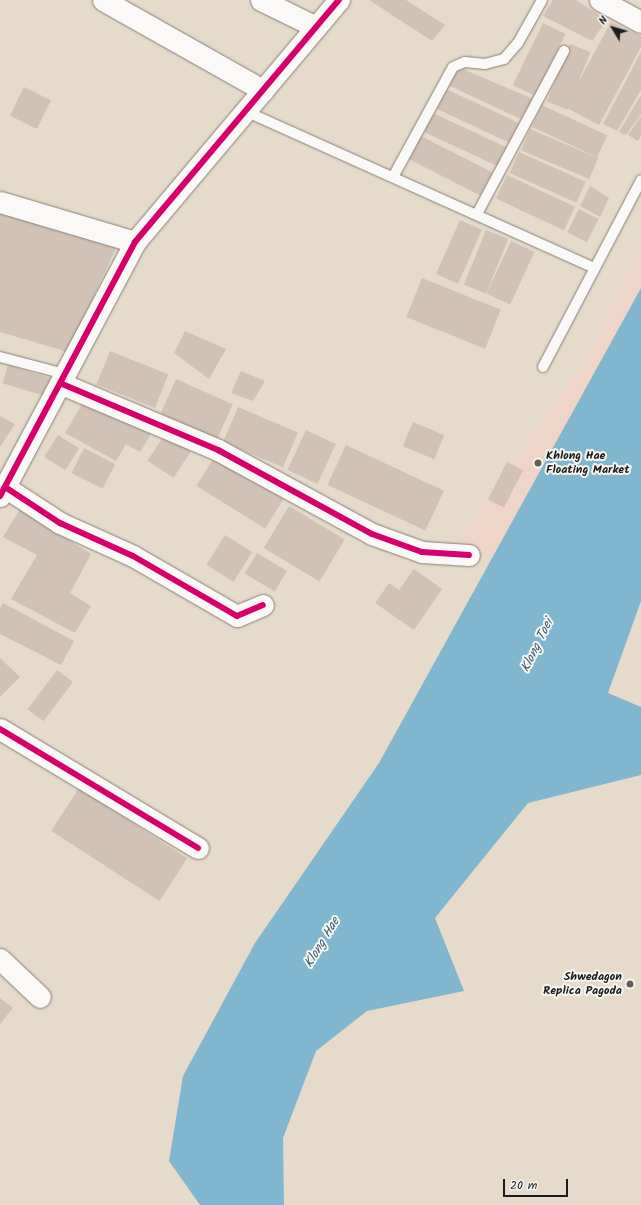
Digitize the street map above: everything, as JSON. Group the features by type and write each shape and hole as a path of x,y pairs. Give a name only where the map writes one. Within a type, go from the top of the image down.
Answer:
{"street":[{"path":"103,0 263,90"},
{"path":"261,0 316,27"},
{"path":"263,605 237,616 133,556 60,523 3,492 135,242 338,0"},
{"path":"600,0 641,22"},
{"path":"0,202 135,242"},
{"path":"63,379 218,450 372,534 422,552 469,555"},
{"path":"0,729 198,848"},
{"path":"0,959 40,997"}],"lane":[{"path":"393,177 453,67 465,62 485,64 504,59 518,43 542,0"},
{"path":"477,214 564,51"},
{"path":"245,111 477,214 594,268"},
{"path":"543,367 641,180"},
{"path":"0,357 63,379"}],"shaded area":[{"name":"Khlong Hae Floating Market","path":"641,248 641,331 503,564 459,537 578,370"}],"water":[{"path":"641,288 641,601 608,693 641,707 641,775 528,803 435,918 464,991 367,1011 316,1051 283,1138 284,1205 200,1205 169,1161 183,1076 255,943 379,763"}],"building":[{"path":"369,0 406,0 445,25 432,41"},
{"path":"553,0 576,0 607,20 592,41 543,16"},
{"path":"611,22 641,36 641,47 599,125 565,107"},
{"path":"543,23 565,34 535,96 513,85"},
{"path":"570,44 590,52 567,110 547,101"},
{"path":"641,52 641,90 617,131 603,124"},
{"path":"458,67 533,99 521,119 448,85"},
{"path":"24,87 51,100 37,129 10,116"},
{"path":"446,89 519,123 510,143 437,109"},
{"path":"641,95 641,114 626,135 619,132"},
{"path":"542,105 607,135 597,157 532,127"},
{"path":"433,113 506,147 498,166 424,132"},
{"path":"641,116 641,136 638,141 628,135"},
{"path":"530,129 598,158 589,179 521,150"},
{"path":"421,136 492,172 480,195 409,159"},
{"path":"519,152 586,182 576,203 510,173"},
{"path":"507,175 575,207 564,230 496,199"},
{"path":"590,186 609,198 600,217 580,206"},
{"path":"579,209 599,219 587,242 567,232"},
{"path":"0,212 117,246 68,352 0,332"},
{"path":"460,220 482,230 458,284 436,274"},
{"path":"486,230 508,239 486,294 464,285"},
{"path":"511,241 535,252 510,305 486,294"},
{"path":"422,278 501,310 485,349 406,317"},
{"path":"185,331 226,349 209,379 174,353"},
{"path":"110,351 168,375 155,408 97,384"},
{"path":"8,365 50,378 45,396 2,383"},
{"path":"241,371 265,381 253,401 231,393"},
{"path":"176,379 233,404 217,439 161,414"},
{"path":"82,404 151,434 140,452 126,444 116,461 65,433"},
{"path":"238,407 298,432 283,467 223,442"},
{"path":"0,416 15,424 0,447"},
{"path":"413,422 444,435 434,459 403,446"},
{"path":"306,430 336,444 317,484 287,470"},
{"path":"165,434 191,451 174,478 148,461"},
{"path":"58,435 79,448 65,470 44,457"},
{"path":"346,445 444,491 425,531 327,485"},
{"path":"84,448 115,464 102,489 71,473"},
{"path":"215,456 284,499 265,529 196,486"},
{"path":"507,462 523,470 504,508 488,499"},
{"path":"289,506 345,539 319,581 264,548"},
{"path":"20,509 91,554 70,593 91,606 75,633 11,599 37,555 3,537"},
{"path":"225,535 252,552 234,582 206,565"},
{"path":"257,553 287,571 275,592 245,574"},
{"path":"414,569 442,589 414,630 375,603 389,583 399,590"},
{"path":"3,603 74,641 61,665 0,634 0,608"},
{"path":"0,658 20,677 0,697"},
{"path":"57,670 73,682 43,721 28,709"},
{"path":"79,788 187,858 159,901 51,831"},
{"path":"0,998 13,1008 0,1024"}],"cycle path":[{"path":"0,496 135,242 339,0"},
{"path":"62,384 218,450 372,534 422,552 469,555"},
{"path":"5,487 60,523 133,556 237,616 263,605"},
{"path":"0,729 198,848"}],"place":[{"name":"Khlong Hae Floating Market","path":"538,463"},
{"name":"Shwedagon Replica Pagoda","path":"630,984"}],"water label":[{"name":"Klong Toei","path":"538,646"},
{"name":"Klong Hae","path":"323,943"}]}
